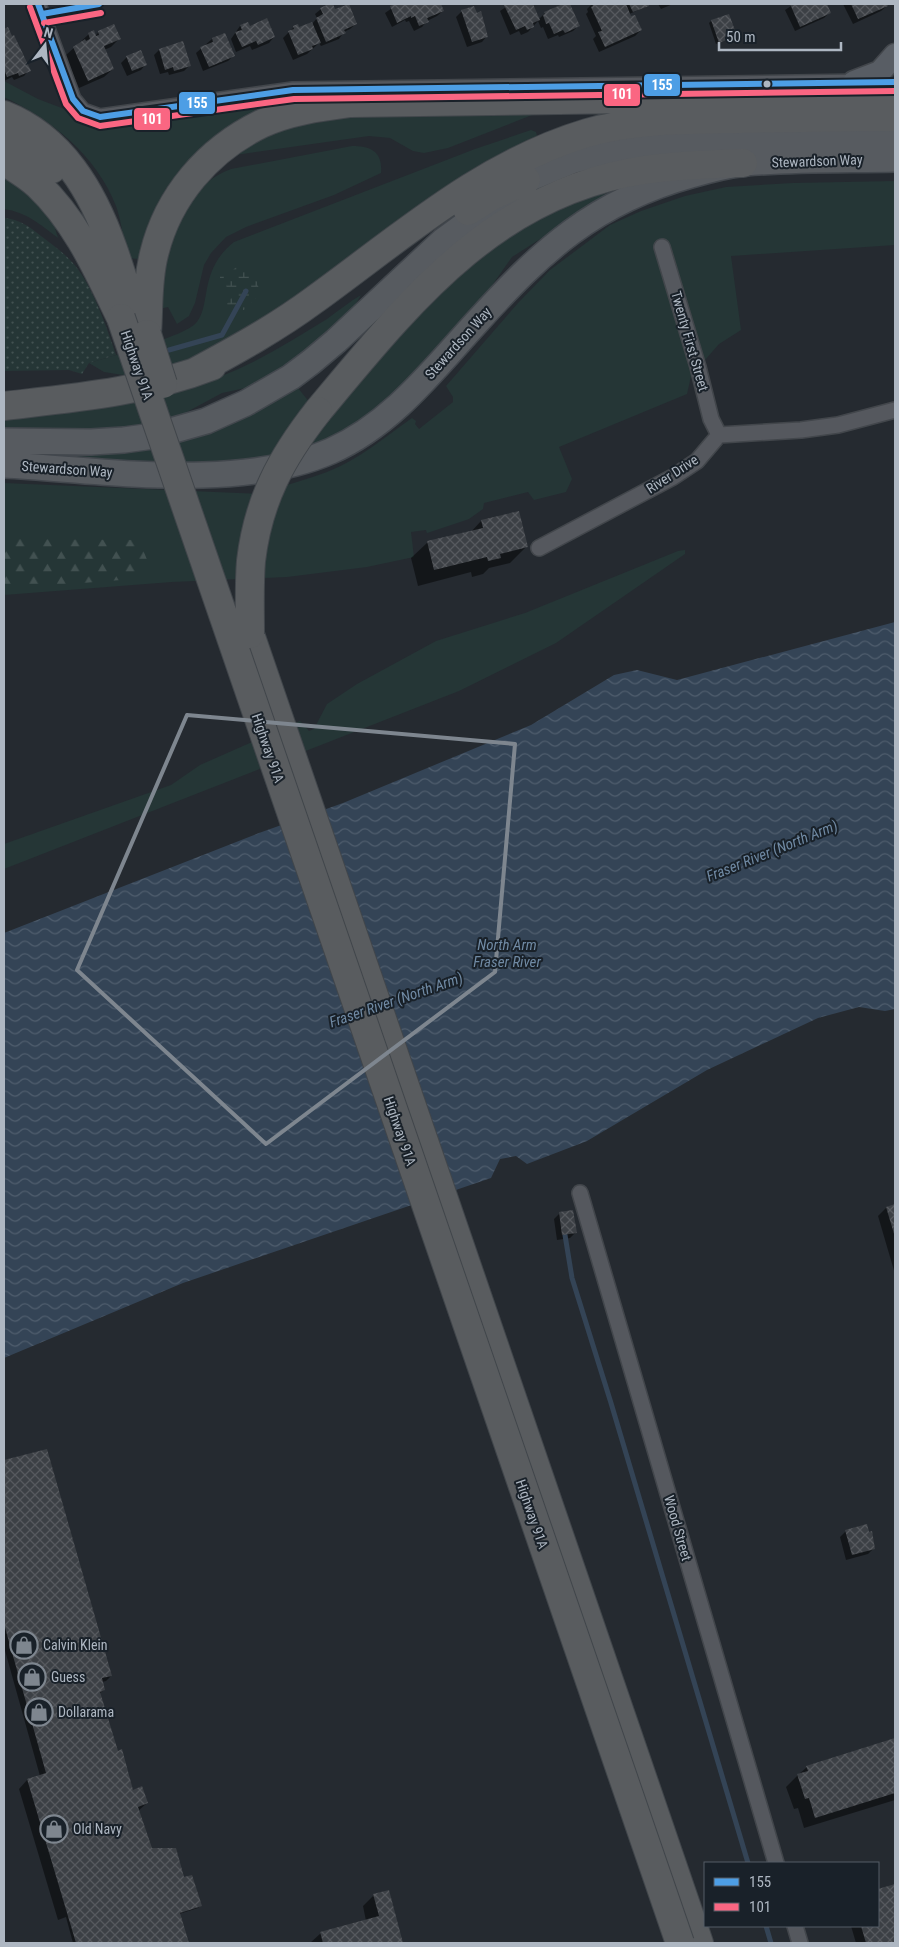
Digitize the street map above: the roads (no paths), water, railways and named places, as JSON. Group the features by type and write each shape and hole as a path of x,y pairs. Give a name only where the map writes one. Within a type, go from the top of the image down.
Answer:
{"highway":[{"path":"138,319 159,236 178,196 194,174 235,139 263,124 295,113 350,103 895,95"},
{"path":"4,115 30,127 49,142 66,160 80,180 93,201 113,247 138,319"},
{"path":"195,372 263,335 456,197 531,154 558,143 588,133 616,127 681,120 895,117"},
{"path":"4,136 38,157 54,170 67,187 79,205 99,247 138,319"},
{"path":"4,160 37,184 62,211 138,319"},
{"path":"250,634 251,563 260,516 274,478 286,455 318,410 364,356 432,282 464,253 500,225 540,202 568,191 643,170 691,165 742,163"},
{"path":"4,406 135,388 178,378 269,344 360,286 458,217 492,196 526,180"},
{"name":"Highway 91A","path":"138,319 250,634 699,1943"},
{"name":"Highway 91A","path":"138,319 680,1943"}],"main road":[{"path":"854,82 880,72 895,55"},
{"name":"Stewardson Way","path":"4,441 91,442 134,439 189,426 246,403 292,377 336,342 444,240 526,180 574,160 623,148 677,141 895,136"},
{"name":"Stewardson Way","path":"4,465 118,473 208,474 285,467 331,451 360,436 386,418 411,396 504,291 529,266 553,245 591,217 637,193 670,181 742,163 895,159"}],"street":[{"path":"38,4 73,99 83,111 100,117 292,90 895,82"},
{"name":"Twenty First Street","path":"662,247 698,367 711,419 719,435"},
{"path":"719,435 801,430 838,425 895,410"},
{"name":"River Drive","path":"539,548 673,477 697,461 719,435"},
{"name":"Wood Street","path":"580,1193 776,1862"},
{"path":"795,1927 800,1943"}],"water":[{"name":"North Arm Fraser River","path":"895,622 895,1009 885,1011 859,1007 818,1018 707,1070 587,1141 527,1164 516,1156 500,1159 491,1178 183,1283 4,1358 4,933 259,833 343,803 531,725 614,675 637,670 677,680"}],"waterway":[{"path":"169,350 222,335 246,291"},
{"path":"565,1235 572,1278 748,1862"},
{"path":"766,1927 771,1943"}],"place":[{"name":"Calvin Klein","path":"24,1645"},
{"name":"Guess","path":"32,1677"},
{"name":"Dollarama","path":"39,1712"},
{"name":"Old Navy","path":"54,1829"}],"water label":[{"name":"Fraser River (North Arm)","path":"772,851"},
{"name":"Fraser River (North Arm)","path":"396,1000"}]}
